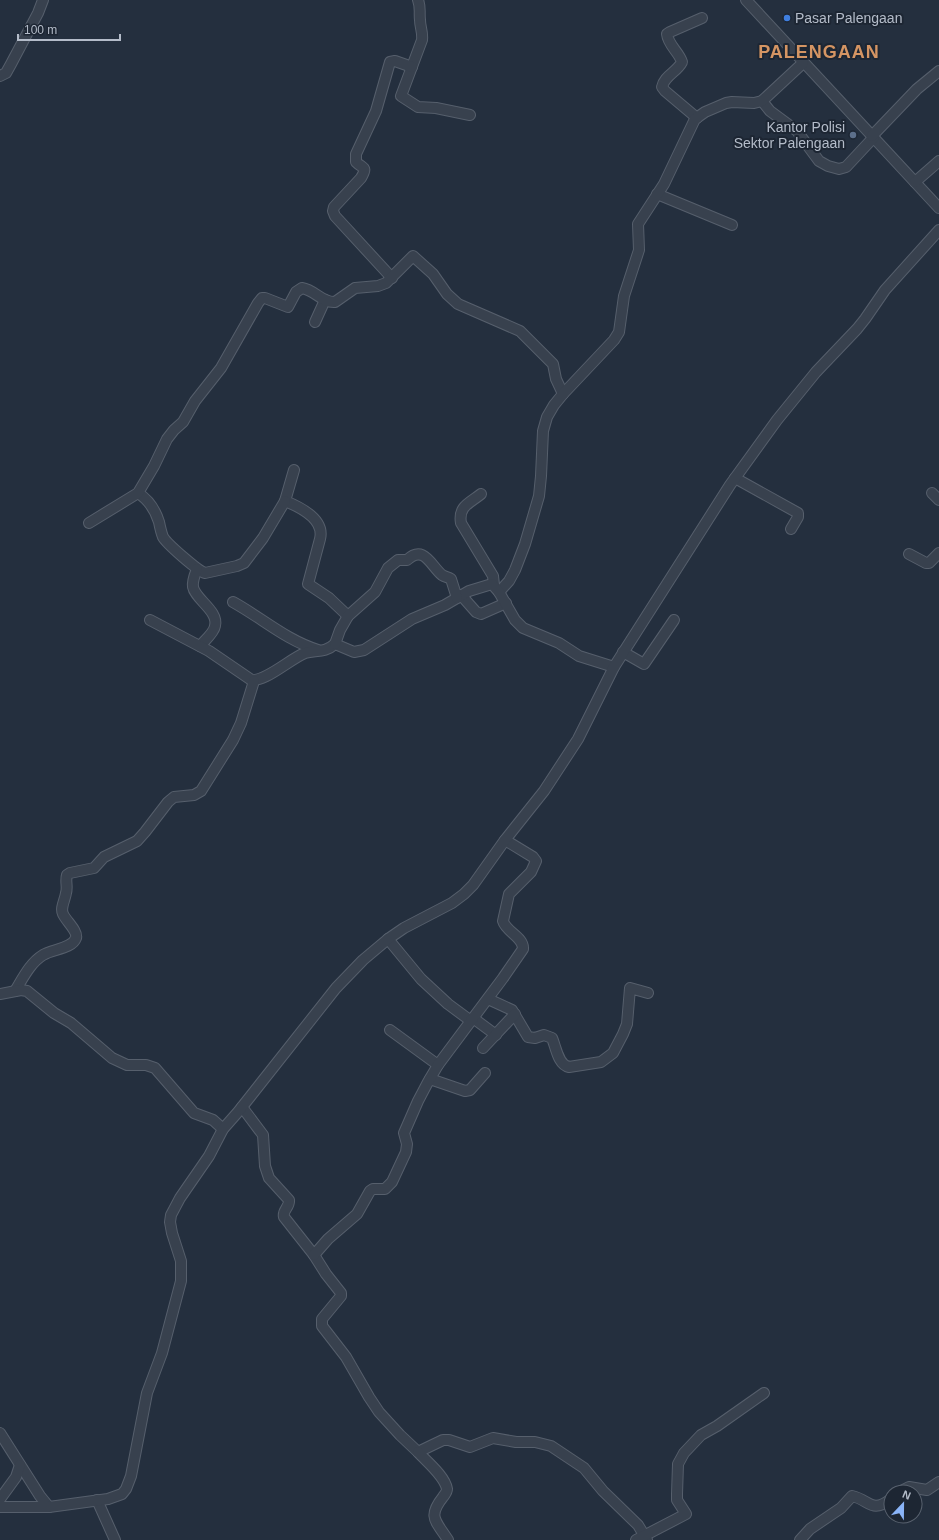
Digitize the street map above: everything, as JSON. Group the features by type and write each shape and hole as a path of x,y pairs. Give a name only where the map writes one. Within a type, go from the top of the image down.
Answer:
{"street":[{"path":"0,76 6,73 43,0"},
{"path":"418,0 421,7 420,19 422,40 400,95 418,107 436,108 470,116"},
{"path":"746,0 848,108 939,208"},
{"path":"697,118 662,87 664,81 680,66 682,62 668,40 667,34 702,18"},
{"path":"392,278 335,216 333,211 334,207 361,178 364,172 363,166 356,162 356,154 376,111 390,62 395,61 412,67"},
{"path":"496,588 512,576 525,544 540,491 545,424 554,406 563,394 604,352 619,332 624,296 639,250 638,224 664,184 683,143 697,118 704,112 726,103 754,103 762,101 804,63"},
{"path":"762,101 770,111 797,132 819,161 828,166 839,169 846,167 917,89 939,71"},
{"path":"915,182 939,161"},
{"path":"657,194 732,225"},
{"path":"0,1508 49,1506 97,1500 118,1496 125,1492 128,1486 147,1393 164,1348 181,1281 181,1261 172,1233 170,1222 171,1215 180,1198 214,1148 223,1129 339,984 388,939 408,926 452,903 464,894 475,882 505,840 544,790 578,739 623,652 735,478 777,420 816,372 857,329 885,290 939,230"},
{"path":"89,523 138,493 154,466 167,439 183,422 195,401 221,368 262,298 266,298 288,307 296,292 302,288 316,293 325,300 335,302 351,290 359,287 378,286 386,283 410,257 414,256 433,274 447,294 458,304 520,331 553,364 556,379 563,394"},
{"path":"315,322 325,300"},
{"path":"138,493 151,504 157,515 163,538 203,573 208,573 244,563 263,538 285,501 294,470"},
{"path":"735,478 798,513 798,517 791,529"},
{"path":"481,494 462,508 460,515 461,523 493,576 496,588 515,620 523,628 558,644 579,656 614,667"},
{"path":"285,501 308,512 321,532 308,584 329,598 348,616"},
{"path":"909,554 926,563 929,563 939,553"},
{"path":"254,681 268,675 299,656 310,652 328,649 335,644 340,630 348,616 376,592 386,571 398,560 407,560 411,556 416,555 427,557 442,575 451,579 459,597 476,612 481,614 506,603"},
{"path":"197,568 193,581 193,587 210,609 216,625 200,646"},
{"path":"335,644 354,652 364,650 412,619 446,605 483,586 490,584 496,588"},
{"path":"233,602 294,640 322,651"},
{"path":"150,620 216,655 254,681"},
{"path":"623,652 644,664 674,620"},
{"path":"15,991 29,967 37,959 44,954 67,946 76,938 76,933 63,914 62,910 67,890 67,875 94,868 104,856 137,841 168,802 174,797 194,794 201,791 242,723 254,681"},
{"path":"314,1255 332,1236 357,1214 373,1188 385,1189 392,1182 407,1147 404,1133 418,1101 430,1079 438,1065 488,999 523,949 521,942 504,925 503,921 509,894 531,872 536,862 533,857 505,840"},
{"path":"388,939 421,979 448,1004 496,1035"},
{"path":"488,999 509,1008 515,1014 528,1037 535,1038 544,1035 552,1038 558,1054 565,1066 569,1067 598,1063 610,1057 625,1029 628,1019 630,988 648,993"},
{"path":"0,994 15,991 27,991 54,1013 71,1023 99,1048 118,1061 126,1065 146,1064 155,1068 194,1113 213,1120 223,1129"},
{"path":"483,1048 515,1014"},
{"path":"390,1030 438,1065"},
{"path":"430,1079 465,1091 470,1090 485,1073"},
{"path":"242,1107 263,1136 264,1166 269,1178 289,1200 289,1204 283,1213 284,1217 342,1294 322,1319 322,1326 346,1357 378,1412 441,1477 447,1488 446,1493 434,1508 434,1514 436,1521 448,1540"},
{"path":"418,1452 443,1440 449,1440 470,1446 493,1438 516,1442 535,1442 551,1446 584,1468 603,1491 638,1525 642,1538 686,1514 677,1498 678,1467 681,1458 692,1443 701,1435 717,1426 764,1393"},
{"path":"0,1433 20,1465 49,1506"},
{"path":"0,1499 16,1477 20,1465"},
{"path":"923,1489 926,1490 939,1482"},
{"path":"800,1540 810,1530 834,1513 852,1496 874,1506 880,1506 883,1504"},
{"path":"97,1500 115,1540"}],"place":[{"name":"Pasar Palengaan","path":"787,18"},
{"name":"Kantor Polisi Sektor Palengaan","path":"853,135"}],"district":[{"name":"PALENGAAN","path":"819,52"}]}
